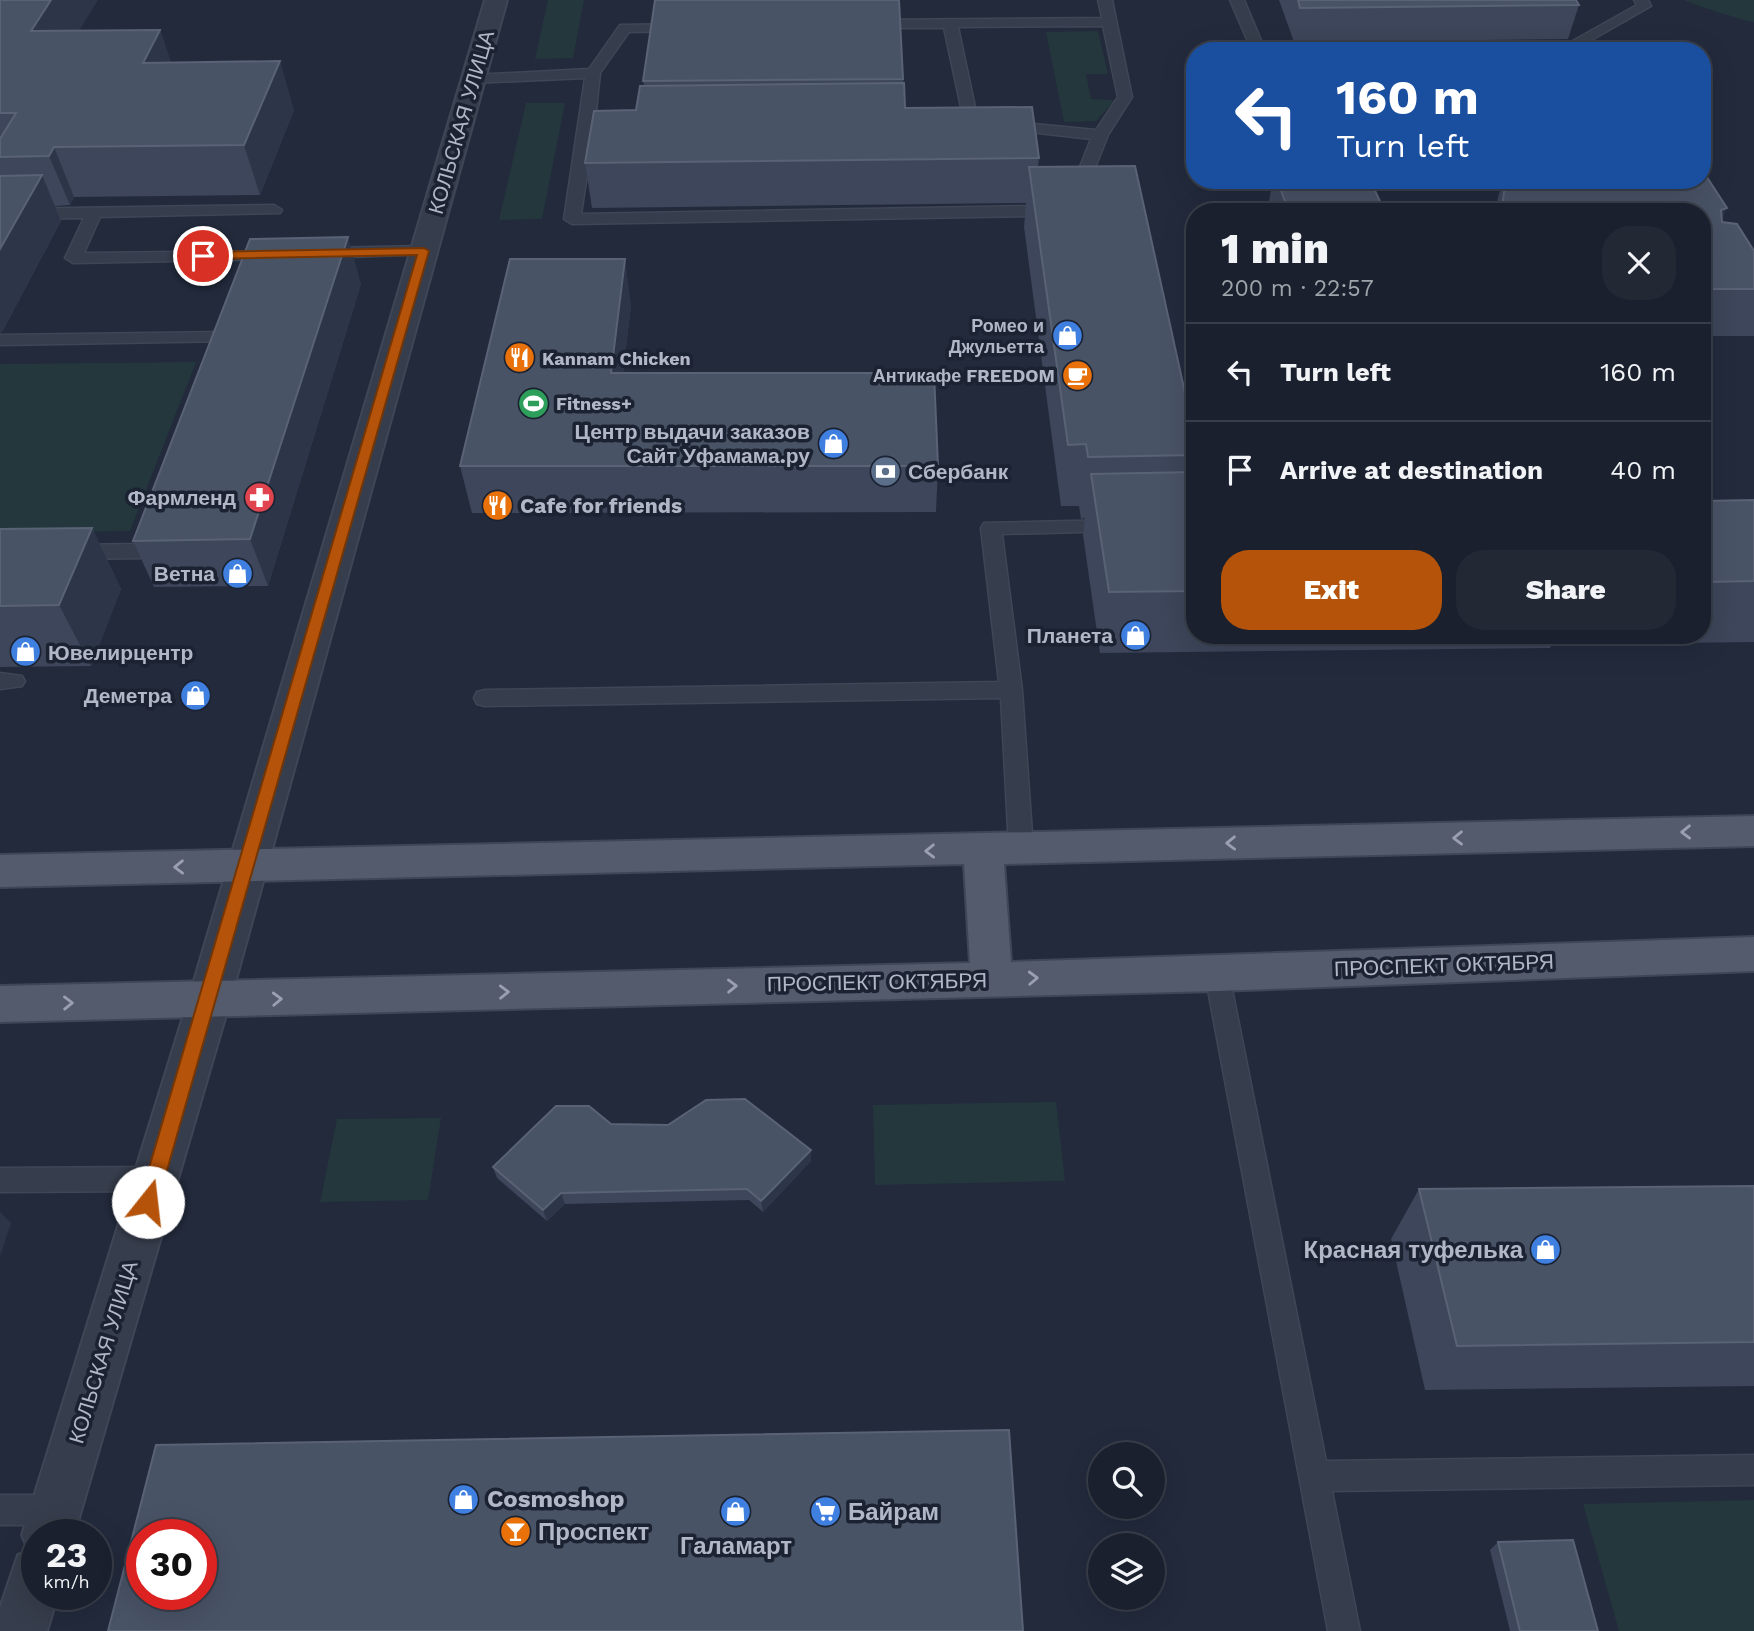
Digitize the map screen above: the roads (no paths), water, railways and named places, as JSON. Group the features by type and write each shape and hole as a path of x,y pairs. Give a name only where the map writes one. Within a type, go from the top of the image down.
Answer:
{"main road":[{"path":"0,870 1754,831"},
{"path":"992,979 1002,849"},
{"name":"ПРОСПЕКТ ОКТЯБРЯ","path":"0,1004 209,1001 1217,974 1754,954"}],"street":[{"name":"КОЛЬСКАЯ УЛИЦА","path":"53,1519 209,1001 496,0"},
{"path":"20,1631 26,1610"}],"lane":[{"path":"692,27 625,28 593,73 572,219 1037,211 1077,195 1100,135 1125,97 1105,0"},
{"path":"1237,0 1255,42"},
{"path":"1581,42 1644,6 1642,0"},
{"path":"855,24 1110,22"},
{"path":"950,23 964,121 1100,135"},
{"path":"473,79 593,73"},
{"path":"587,124 642,124"},
{"path":"0,214 274,210"},
{"path":"94,213 72,258 424,251"},
{"path":"247,278 256,255"},
{"path":"0,340 226,337"},
{"path":"54,552 149,551 162,513"},
{"path":"1002,849 1011,690 991,528 1141,525"},
{"path":"485,698 1011,690"},
{"path":"1217,974 1344,1631"},
{"path":"0,1180 155,1179"},
{"path":"1314,1476 1754,1470"},
{"path":"0,1510 39,1519"}],"place":[{"name":"Ромео и Джульетта","path":"1067,335"},
{"name":"Kannam Chicken","path":"519,358"},
{"name":"Антикафе FREEDOM","path":"1078,375"},
{"name":"Fitness+","path":"533,403"},
{"name":"Центр выдачи заказов Сайт Уфамама.ру","path":"833,443"},
{"name":"Сбербанк","path":"885,471"},
{"name":"Фармленд","path":"259,497"},
{"name":"Cafe for friends","path":"497,505"},
{"name":"Ветна","path":"238,573"},
{"name":"Планета","path":"1136,635"},
{"name":"Ювелирцентр","path":"25,652"},
{"name":"Деметра","path":"195,695"},
{"name":"Красная туфелька","path":"1546,1250"},
{"name":"Cosmoshop","path":"464,1499"},
{"name":"Галамарт","path":"736,1512"},
{"name":"Байрам","path":"825,1512"},
{"name":"Проспект","path":"515,1532"}]}
